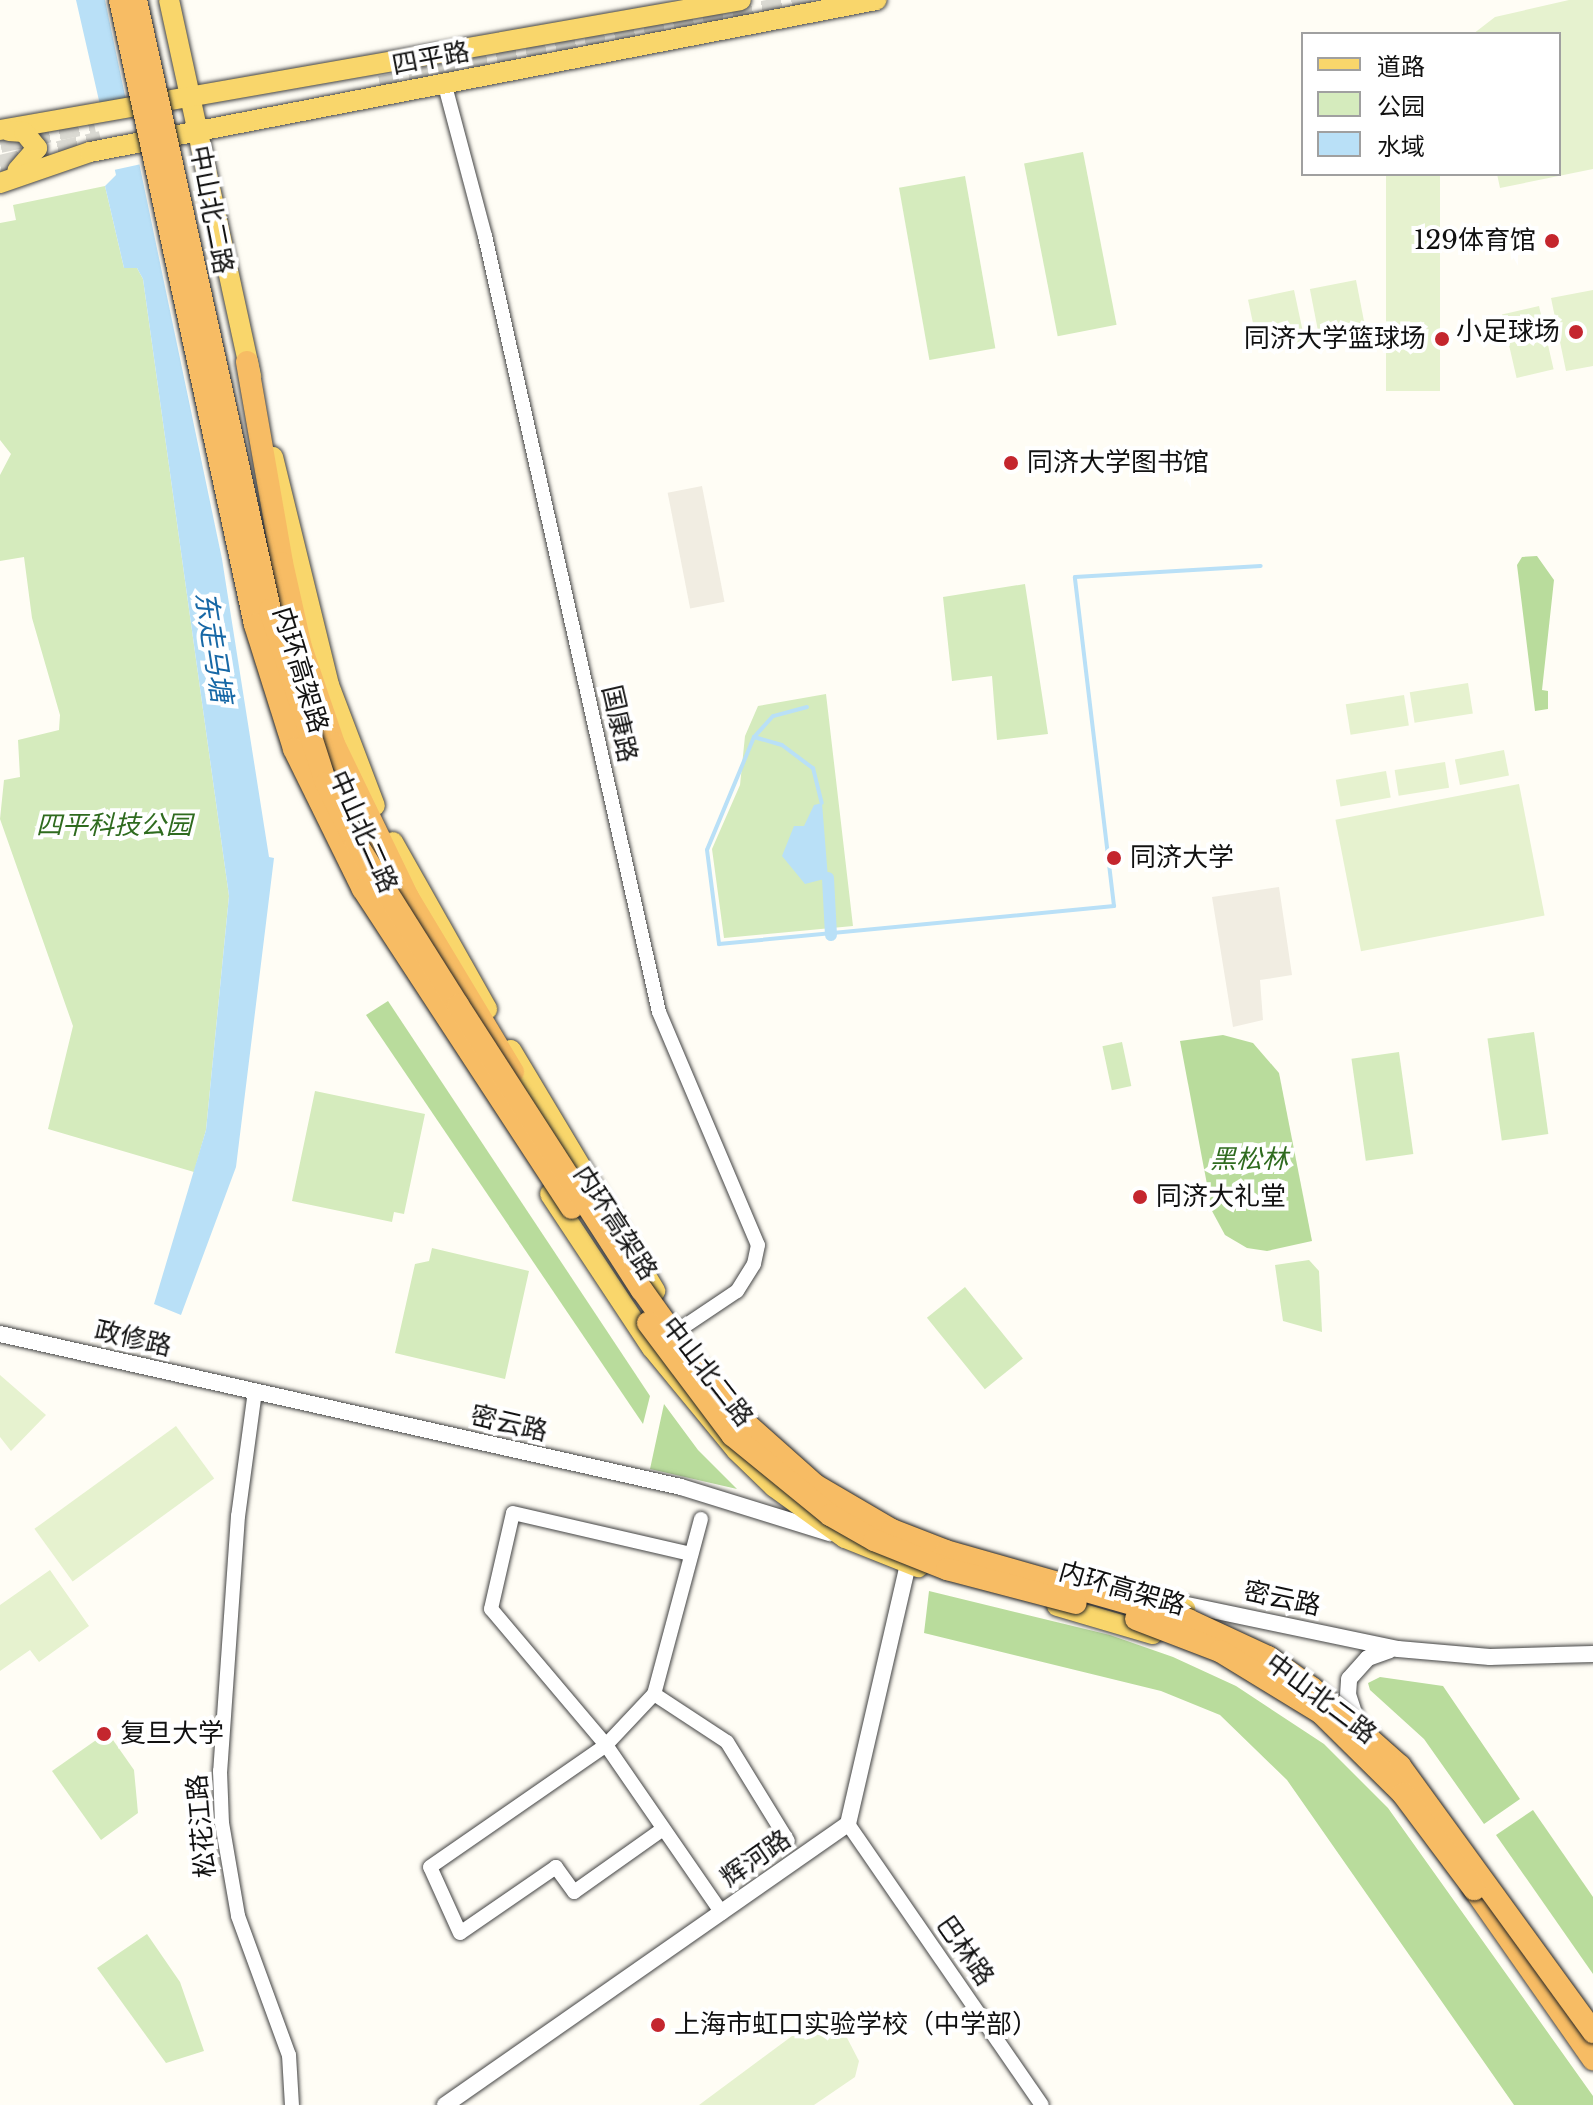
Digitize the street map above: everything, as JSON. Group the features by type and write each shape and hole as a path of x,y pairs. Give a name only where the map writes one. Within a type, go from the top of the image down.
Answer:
{"highway":[{"name":"内环高架路","path":"120,0 255,625 294,749 363,889 696,1393 774,1474 874,1540 947,1569 1181,1634 1294,1692 1344,1733 1403,1794 1593,2059"},
{"name":"内环高架路","path":"139,0 270,610 306,731 356,843 608,1237 723,1403 815,1485 892,1530 946,1551 1143,1605 1222,1635 1268,1657 1358,1724 1400,1766 1449,1828 1593,2031"},
{"path":"247,362 282,563 317,699 354,794 394,873 608,1237"}],"main road":[{"name":"中山北二路","path":"139,0 277,661 307,770 337,848 424,1000 652,1348 700,1411 774,1487 845,1538 906,1564 1144,1630 1248,1676 1316,1721 1391,1793 1593,2074"},
{"name":"中山北二路","path":"169,0 247,362 329,685 383,824 546,1111 679,1330 725,1398 775,1447 848,1500 991,1560 1156,1599 1234,1632 1321,1689 1356,1719 1407,1774 1593,2031"},
{"name":"四平路","path":"0,131 741,0"},
{"name":"四平路","path":"0,182 90,152 876,0"},
{"path":"0,131 24,132 37,148 29,162 0,182"}],"street":[{"name":"国康路","path":"444,82 485,236 659,1012 758,1245 754,1264 737,1291 679,1330"},
{"name":"政修路","path":"0,1334 255,1391"},
{"name":"密云路","path":"255,1391 752,1506 845,1538"},
{"name":"松花江路","path":"255,1391 238,1516 220,1771 222,1823 238,1916 289,2055 292,2105"},
{"path":"752,1506 772,1502 774,1487"},
{"path":"691,1554 513,1513 491,1609 606,1745 722,1913"},
{"path":"663,1829 574,1892 556,1867 460,1933 430,1867 606,1745 654,1694 701,1519"},
{"path":"848,1824 906,1564 919,1532"},
{"name":"密云路","path":"1156,1599 1398,1649 1511,1658 1593,1654"},
{"name":"密云路","path":"1356,1719 1348,1695 1352,1673 1368,1658 1398,1649"},
{"path":"654,1694 727,1742 788,1841"},
{"name":"辉河路","path":"445,2105 848,1824"},
{"name":"巴林路","path":"848,1824 1042,2105"}],"green space":[{"path":"1569,0 1593,0 1593,169 1561,176 1561,32 1476,32 1495,17"},
{"path":"1083,152 1117,325 1058,336 1024,163"},
{"path":"965,176 995,348 929,360 899,188"},
{"path":"1386,176 1440,176 1440,391 1386,391"},
{"path":"1497,176 1559,176 1500,188"},
{"name":"四平科技公园","path":"105,186 124,268 137,268 143,279 229,896 206,1130 194,1172 48,1129 73,1026 0,819 4,780 20,777 18,740 59,730 60,715 32,618 24,557 0,561 0,475 11,454 0,440 0,223 16,220 13,205"},
{"path":"1356,280 1366,331 1320,340 1310,289"},
{"path":"1294,290 1305,341 1259,351 1248,300"},
{"name":"小足球场","path":"1593,290 1593,366 1566,371 1551,298"},
{"path":"1539,306 1554,369 1517,378 1502,315"},
{"path":"1537,556 1554,580 1542,690 1548,691 1548,709 1535,711 1517,565 1522,557"},
{"path":"1025,584 1048,734 997,740 992,676 952,681 943,597"},
{"path":"1468,683 1473,714 1415,723 1410,692"},
{"path":"826,694 853,926 724,938 712,849 740,785 745,736 758,706"},
{"path":"1404,695 1409,726 1351,735 1346,704"},
{"path":"1504,750 1509,776 1460,785 1455,760"},
{"path":"1445,762 1449,788 1399,796 1395,770"},
{"path":"1386,771 1391,798 1340,806 1336,780"},
{"path":"1519,784 1545,916 1361,951 1335,820"},
{"path":"388,1001 650,1396 643,1424 366,1015"},
{"path":"1534,1032 1548,1134 1502,1141 1487,1039"},
{"name":"黑松林","path":"1223,1035 1253,1043 1279,1073 1312,1241 1267,1251 1247,1248 1225,1235 1212,1211 1180,1041"},
{"path":"1122,1042 1131,1086 1112,1090 1102,1046"},
{"path":"1399,1052 1413,1154 1366,1161 1351,1059"},
{"path":"315,1091 425,1114 404,1214 394,1212 392,1222 292,1201"},
{"path":"432,1248 529,1271 505,1379 395,1353 415,1264 429,1261"},
{"path":"1309,1260 1319,1271 1322,1332 1283,1321 1275,1265"},
{"path":"965,1287 1023,1358 985,1389 927,1318"},
{"path":"0,1375 46,1415 11,1451 0,1437"},
{"path":"664,1404 698,1450 737,1489 650,1469"},
{"path":"176,1426 214,1479 73,1581 34,1529"},
{"path":"50,1570 89,1626 39,1662 30,1650 0,1671 0,1605"},
{"path":"929,1591 1110,1635 1173,1657 1236,1686 1324,1744 1388,1808 1593,2096 1593,2105 1514,2105 1287,1780 1220,1715 1161,1691 924,1633"},
{"path":"1380,1677 1443,1686 1520,1799 1484,1824 1424,1739 1370,1690 1368,1683"},
{"path":"99,1738 113,1740 134,1770 138,1813 101,1840 52,1771"},
{"path":"1533,1810 1593,1897 1593,1974 1496,1835"},
{"path":"147,1934 180,1982 204,2051 166,2063 97,1968"},
{"path":"811,2022 845,2034 859,2061 855,2077 814,2105 699,2105"}],"shaded area":[{"path":"702,486 725,602 690,609 668,493"},
{"path":"1279,887 1292,975 1260,980 1263,1020 1233,1027 1212,897"}],"water":[{"name":"东走马塘","path":"76,0 105,0 222,559 269,857 274,858 236,1167 181,1315 154,1304 206,1130 229,896 143,279 137,268 124,268 105,186 116,175"},
{"path":"822,803 828,878 805,884 782,856 794,826 804,826 814,805"}],"pier":[{"path":"130,99 144,164 110,171 97,106"}],"waterway":[{"path":"807,707 773,716 754,737 707,850 719,944 1114,906 1075,577 1261,566"},
{"path":"754,737 782,745 813,768 822,803"},
{"path":"828,878 831,935"}],"tunnel":[{"path":"380,86 819,0"},
{"path":"0,143 94,123"},
{"path":"0,165 101,141"}],"place":[{"name":"129体育馆","path":"1552,241"},
{"name":"小足球场","path":"1576,332"},
{"name":"同济大学篮球场","path":"1442,339"},
{"name":"同济大学图书馆","path":"1011,463"},
{"name":"同济大学","path":"1114,858"},
{"name":"同济大礼堂","path":"1140,1197"},
{"name":"复旦大学","path":"104,1734"},
{"name":"上海市虹口实验学校（中学部）","path":"658,2025"}]}
